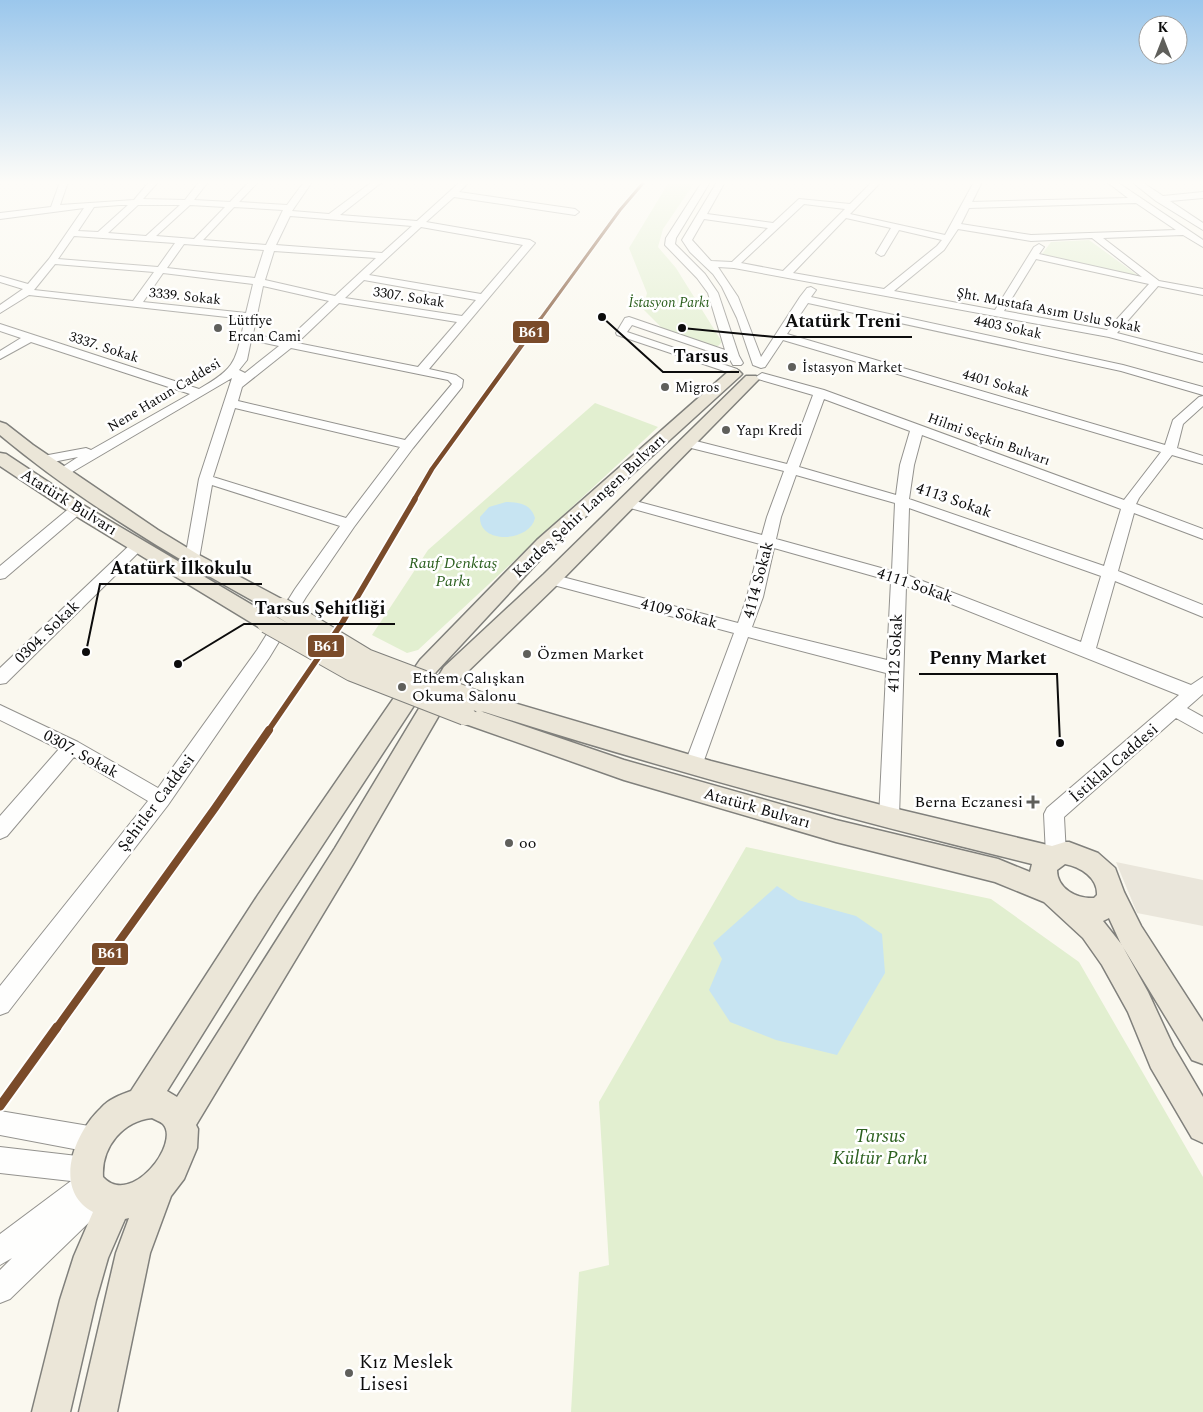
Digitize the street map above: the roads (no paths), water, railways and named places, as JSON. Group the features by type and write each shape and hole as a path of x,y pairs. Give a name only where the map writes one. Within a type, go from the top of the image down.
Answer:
{"main road":[{"name":"Kardeş Şehir Langen Bulvarı","path":"440,669 551,579 688,443 748,369"},
{"name":"Kardeş Şehir Langen Bulvarı","path":"440,669 544,544 748,369"},
{"name":"Atatürk Bulvarı","path":"0,427 43,460 274,615"},
{"name":"Atatürk Bulvarı","path":"0,458 138,545 274,615"},
{"path":"274,615 352,671 473,708"},
{"path":"142,1103 268,904 440,669"},
{"path":"180,1122 344,856 440,669"},
{"name":"Atatürk Bulvarı","path":"473,708 890,818 1053,856"},
{"name":"Atatürk Bulvarı","path":"473,708 624,770 836,830 998,871 1061,901"},
{"path":"1203,1049 1133,938 1111,894 1110,885 1097,866 1076,855 1065,853 1053,856 1045,862 1043,877 1061,901 1093,929 1112,955 1138,1002 1162,1057 1203,1127"},
{"path":"1061,901 1093,912 1103,909 1109,902 1111,894"},
{"path":"50,1412 91,1256 97,1179 102,1129 131,1106 142,1103 155,1102 166,1105 175,1112 180,1122 182,1134 181,1148 176,1162 168,1175 156,1187 143,1196 129,1202 97,1179"},
{"path":"98,1412 133,1253 156,1187"}],"street":[{"path":"0,310 28,290 61,248"},
{"path":"136,304 176,248"},
{"name":"Nene Hatun Caddesi","path":"62,472 226,378 241,360 259,282 270,248"},
{"path":"281,248 384,256"},
{"path":"237,384 289,344 393,248"},
{"path":"246,336 421,371 526,248"},
{"path":"672,248 701,276 713,293 748,369"},
{"path":"690,248 711,264 723,280 745,323 748,369"},
{"path":"734,265 752,248"},
{"path":"786,274 811,248"},
{"path":"881,253 884,248"},
{"path":"886,293 941,248"},
{"path":"998,313 1039,248"},
{"path":"1110,248 1156,283"},
{"path":"1034,256 1203,292"},
{"name":"3307. Sokak","path":"52,261 161,270 259,282 336,300 464,320"},
{"name":"Şht. Mustafa Asım Uslu Sokak","path":"711,264 734,265 786,274 1110,334 1203,359"},
{"path":"362,277 483,298"},
{"name":"3339. Sokak","path":"0,279 28,290 252,317"},
{"path":"748,369 781,336 818,280"},
{"path":"1110,334 1156,283"},
{"name":"4403 Sokak","path":"804,299 1123,368 1203,391"},
{"path":"629,320 748,369 621,333 629,320"},
{"name":"3337. Sokak","path":"0,327 200,393"},
{"name":"4401 Sokak","path":"781,336 1203,460"},
{"path":"0,356 29,338"},
{"path":"192,559 206,479 237,384 241,360"},
{"name":"Hilmi Seçkin Bulvarı","path":"748,369 820,393 917,430 1130,502 1203,523"},
{"name":"Hilmi Seçkin Bulvarı","path":"748,369 824,386 1130,502 1203,534"},
{"name":"Şehitler Caddesi","path":"0,1004 161,799 263,654 300,593 349,524 408,445 458,384 457,380 452,378 421,371"},
{"name":"4114 Sokak","path":"693,766 755,597 774,517 820,393"},
{"path":"1087,650 1130,502 1170,449 1177,423 1203,400"},
{"path":"230,403 408,445"},
{"name":"4112 Sokak","path":"890,818 893,668 902,501 911,444 917,430"},
{"path":"43,460 93,450 119,439"},
{"name":"4113 Sokak","path":"688,443 791,469 902,501 1110,574 1203,611"},
{"path":"206,479 349,524"},
{"name":"4111 Sokak","path":"628,503 899,578 993,612 1087,650 1198,688"},
{"path":"0,574 77,508"},
{"name":"0304. Sokak","path":"0,678 138,545"},
{"name":"4109 Sokak","path":"551,579 893,668"},
{"name":"İstiklal Caddesi","path":"1053,856 1054,814 1198,688"},
{"path":"1175,709 1203,726"},
{"name":"0307. Sokak","path":"0,712 72,747 161,799"},
{"path":"0,830 72,747"},
{"path":"0,1123 97,1179"},
{"path":"0,1160 97,1179"},
{"path":"0,1251 97,1179"},
{"path":"0,1289 97,1179"}],"water":[{"path":"506,502 520,503 531,510 535,518 531,526 515,536 496,536 487,532 482,526 480,517 489,507"},
{"path":"777,886 798,900 856,916 882,934 885,973 837,1055 776,1040 730,1022 709,990 722,959 713,943"}],"place":[{"name":"Tarsus","path":"602,317"},
{"name":"Lütfiye Ercan Cami","path":"218,328"},
{"name":"Atatürk Treni","path":"682,328"},
{"name":"İstasyon Market","path":"792,367"},
{"name":"Migros","path":"665,387"},
{"name":"Yapı Kredi","path":"726,430"},
{"name":"Atatürk İlkokulu","path":"86,652"},
{"name":"Özmen Market","path":"527,654"},
{"name":"Tarsus Şehitliği","path":"178,664"},
{"name":"Ethem Çalışkan Okuma Salonu","path":"402,687"},
{"name":"Penny Market","path":"1060,743"},
{"name":"Berna Eczanesi","path":"1033,802"},
{"name":"oo","path":"509,843"},
{"name":"Kız Meslek Lisesi","path":"349,1373"}],"park label":[{"name":"İstasyon Parkı","path":"669,302"},
{"name":"Rauf Denktaş Parkı","path":"453,572"},
{"name":"Tarsus Kültür Parkı","path":"880,1147"}]}
